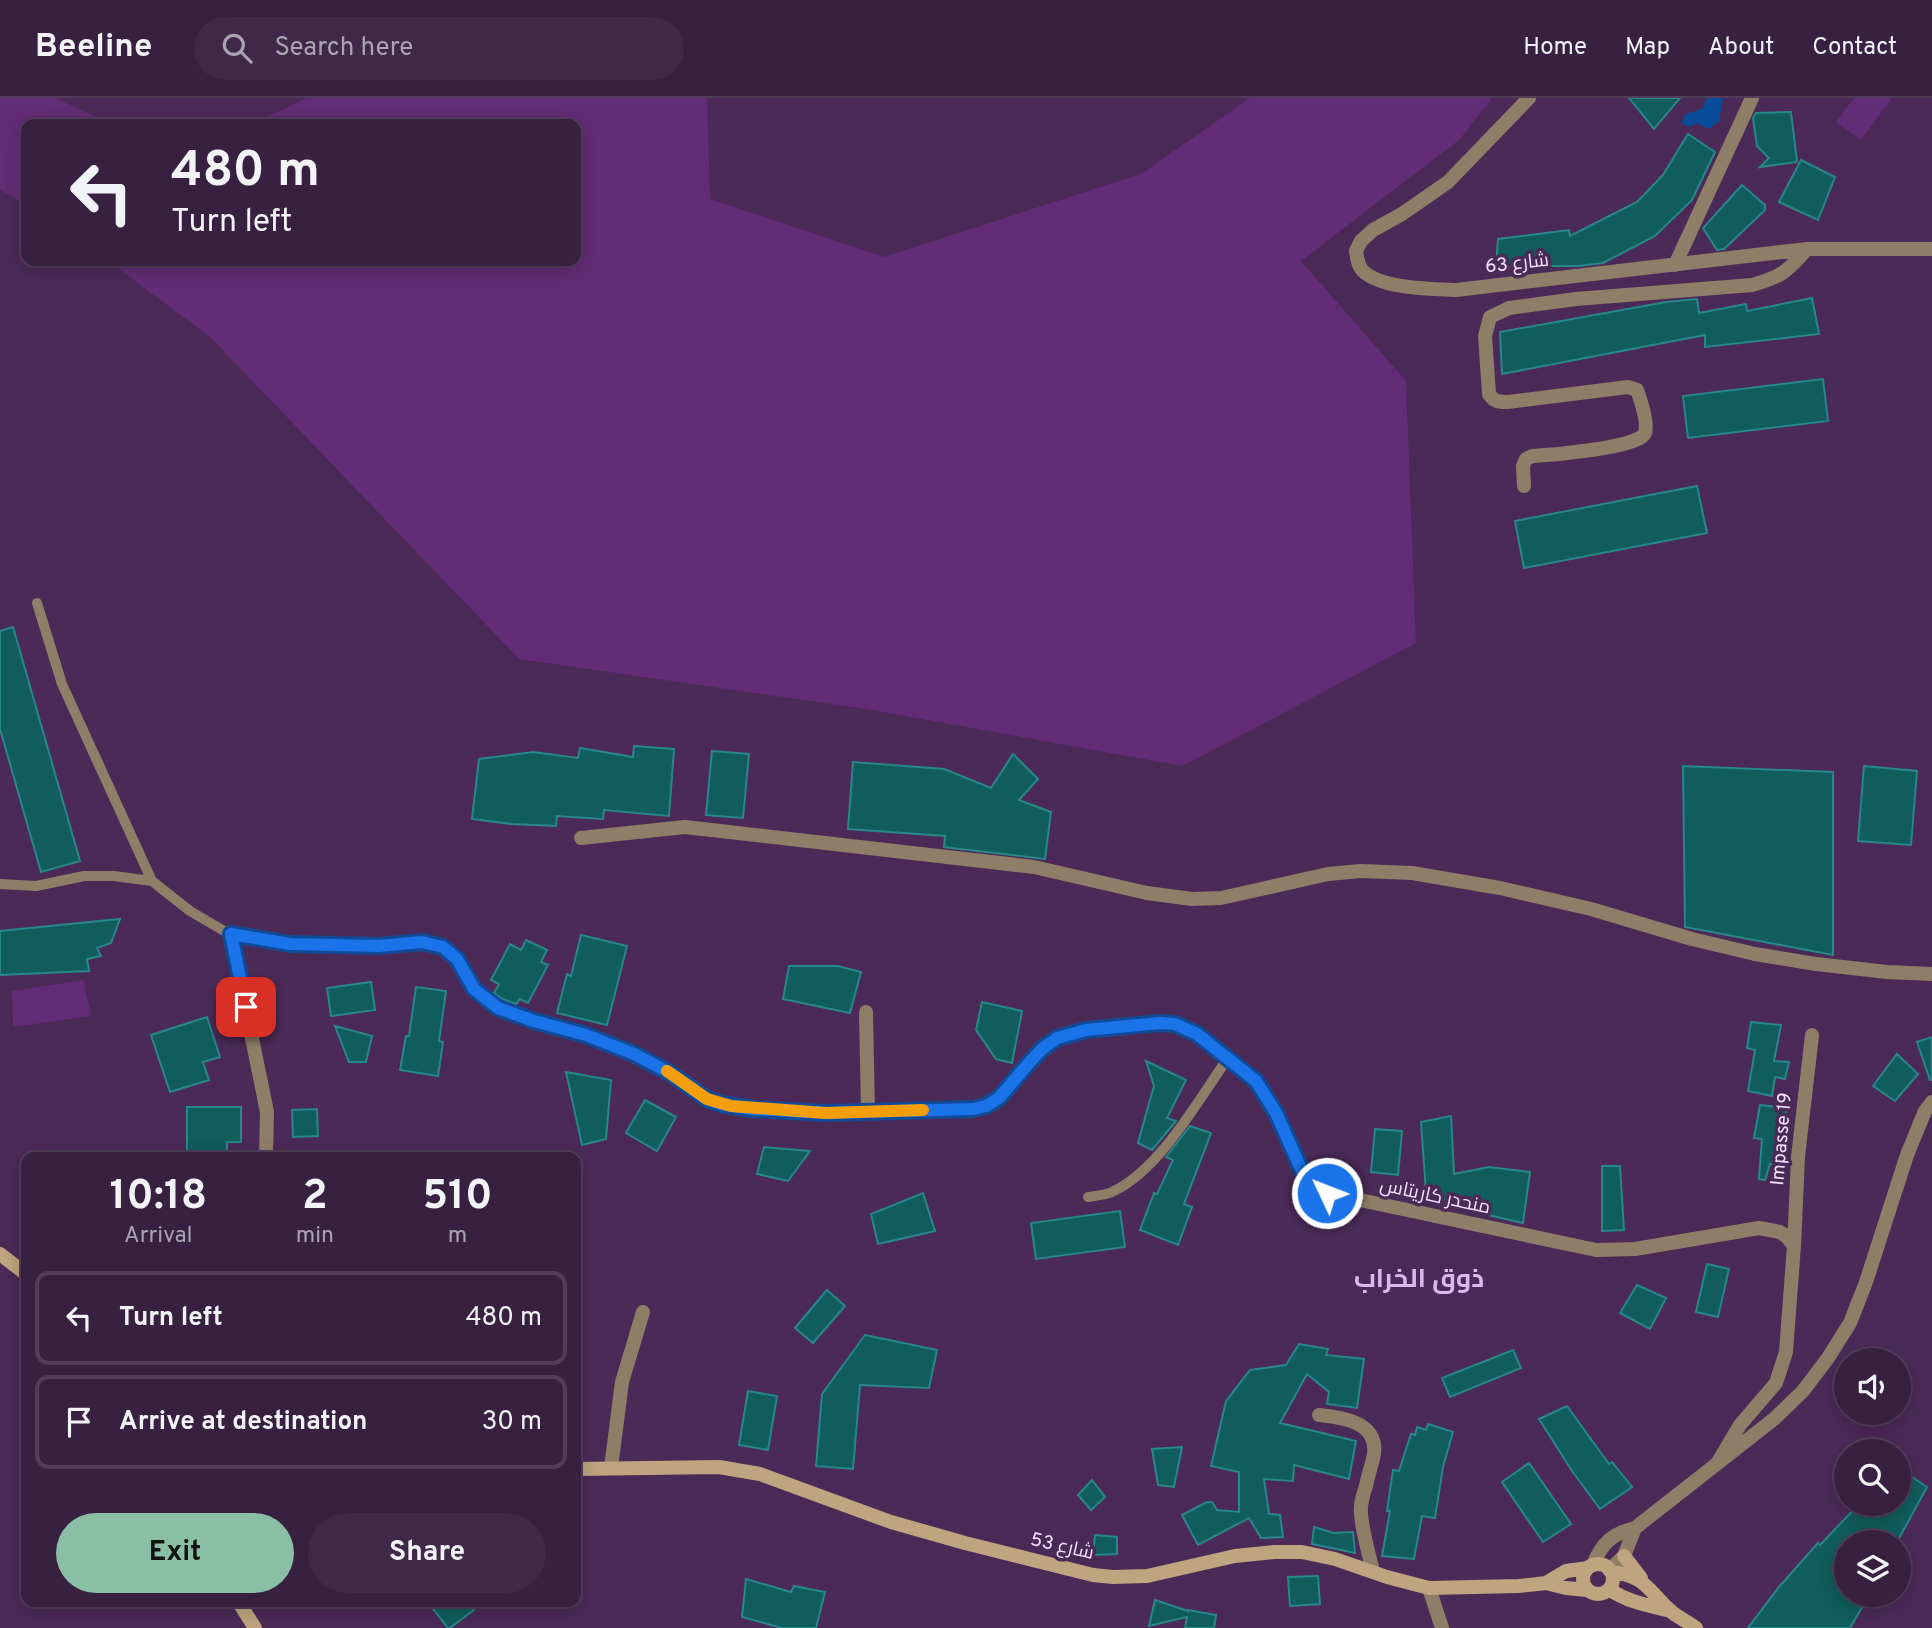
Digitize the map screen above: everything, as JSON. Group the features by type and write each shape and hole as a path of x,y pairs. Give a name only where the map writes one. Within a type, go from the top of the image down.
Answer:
{"street":[{"name":"شارع 63","path":"1529,98 1448,182 1402,214 1373,230 1361,241 1356,251 1362,270 1373,278 1403,287 1456,290 1807,249 1931,246"},
{"path":"1675,265 1752,98"},
{"path":"1524,486 1523,463 1532,456 1590,450 1641,439 1645,433 1641,402 1637,390 1628,387 1508,402 1492,399 1489,394 1485,336 1490,317 1509,308 1576,299 1752,285 1773,279 1787,271 1807,249"},
{"path":"581,838 685,827 1034,867 1146,893 1200,900 1222,898 1328,874 1361,871 1403,872 1500,888 1591,909 1692,939 1755,954 1828,965 1932,974"},
{"path":"231,934 267,1112 266,1152"},
{"name":"منحدر كاريتاس","path":"231,934 266,941 317,945 379,946 422,942 443,947 457,959 474,989 498,1008 586,1035 634,1054 670,1073 707,1099 752,1109 803,1112 973,1109 986,1106 999,1098 1042,1049 1057,1038 1086,1030 1175,1024 1197,1034 1256,1081 1276,1113 1303,1173 1315,1186 1327,1193 1596,1250 1635,1249 1759,1228 1780,1232 1794,1246"},
{"path":"866,1012 868,1112"},
{"name":"Impasse 19","path":"1794,1246 1798,1157 1812,1035"},
{"path":"1610,1571 1612,1584 1609,1589 1598,1594 1587,1590 1583,1581 1585,1572 1613,1536 1635,1528 1774,1419 1803,1391 1828,1358 1850,1323 1907,1155 1932,1102"},
{"path":"1717,1462 1740,1425 1776,1383 1783,1365 1794,1246"},
{"path":"0,1254 21,1270"},
{"path":"611,1468 621,1382 643,1312"},
{"path":"1319,1415 1355,1422 1366,1429 1371,1437 1374,1453 1361,1513 1373,1572"},
{"name":"شارع 53","path":"581,1469 719,1467 743,1470 891,1522 1093,1575 1147,1576 1235,1556 1302,1552 1429,1588 1546,1583 1587,1590"},
{"path":"1610,1571 1624,1556 1635,1528"},
{"path":"1624,1556 1672,1612 1696,1628"},
{"path":"1591,1566 1602,1565 1610,1571 1627,1574 1644,1582"},
{"name":"شارع 53","path":"1546,1583 1566,1571 1591,1566"},
{"path":"1429,1588 1442,1628"},
{"path":"1609,1589 1619,1597 1672,1612"},
{"path":"242,1607 255,1628"}],"lane":[{"path":"37,603 62,684 152,881 190,911 231,934"},
{"path":"0,884 36,886 84,876 114,876 152,881"},
{"path":"1088,1197 1113,1193 1139,1176 1159,1156 1228,1058"}],"shaded area":[{"path":"0,98 56,98 100,119 21,119 21,201 0,190"},
{"path":"307,98 707,98 710,199 884,257 1141,174 1250,98 1492,98 1459,140 1301,261 1406,381 1416,643 1183,766 860,708 519,659 210,337 115,266 581,266 581,119 263,119"},
{"path":"1854,98 1892,98 1861,140 1836,122"},
{"path":"84,980 91,1016 13,1027 12,991"}],"water":[{"path":"1707,98 1723,98 1719,121 1709,129 1697,123 1689,127 1681,123 1686,114 1702,109"}],"building":[{"path":"1629,98 1680,98 1654,129"},
{"path":"1791,112 1797,162 1760,167 1769,158 1757,146 1753,118 1756,113"},
{"path":"1688,134 1715,152 1692,200 1655,236 1603,263 1578,266 1496,266 1498,239 1569,230 1570,236 1637,202 1663,175"},
{"path":"1801,160 1835,177 1818,220 1779,202"},
{"path":"1742,185 1765,205 1765,210 1724,249 1717,250 1703,228"},
{"path":"1812,298 1819,334 1705,347 1705,335 1502,374 1500,332 1666,302 1697,299 1699,313 1746,304 1747,311"},
{"path":"1823,379 1828,421 1688,438 1683,396"},
{"path":"1697,486 1707,533 1524,568 1515,521"},
{"path":"13,627 80,861 41,872 0,729 0,631"},
{"path":"634,746 674,749 669,816 604,810 603,819 557,816 556,826 472,819 479,759 533,752 578,758 580,748 633,757"},
{"path":"712,751 749,754 743,818 706,815"},
{"path":"1013,754 1038,779 1019,800 1051,812 1045,859 944,847 945,836 848,829 853,762 944,769 991,788"},
{"path":"1683,766 1833,772 1833,955 1685,927"},
{"path":"1864,766 1917,771 1911,845 1858,841"},
{"path":"120,919 111,943 97,948 101,956 87,959 89,971 0,975 0,931"},
{"path":"581,935 627,946 607,1025 557,1013 567,974 571,976"},
{"path":"526,940 547,950 541,962 548,965 528,1003 520,999 516,1004 494,993 499,984 491,980 510,944 521,950"},
{"path":"789,966 838,966 861,972 850,1013 783,999"},
{"path":"371,982 375,1010 331,1016 327,988"},
{"path":"416,987 446,991 439,1041 443,1042 438,1076 400,1070 406,1036 409,1036"},
{"path":"982,1002 1022,1011 1012,1063 996,1059 976,1030"},
{"path":"207,1017 220,1057 203,1062 209,1080 170,1092 151,1035"},
{"path":"1751,1022 1781,1025 1774,1061 1789,1062 1785,1079 1775,1077 1772,1096 1748,1091 1755,1050 1747,1048"},
{"path":"335,1026 372,1036 366,1062 349,1062"},
{"path":"1932,1037 1932,1080 1930,1080 1917,1042"},
{"path":"1897,1054 1918,1074 1895,1101 1873,1086"},
{"path":"1146,1061 1186,1080 1167,1118 1176,1121 1152,1150 1138,1143 1154,1086"},
{"path":"566,1072 611,1080 606,1139 582,1145"},
{"path":"645,1100 676,1117 657,1151 626,1133"},
{"path":"1760,1105 1787,1108 1774,1150 1784,1150 1783,1165 1770,1164 1765,1180 1759,1179 1762,1139 1754,1138"},
{"path":"187,1107 241,1107 241,1142 227,1142 227,1152 187,1152"},
{"path":"317,1109 318,1136 293,1137 292,1110"},
{"path":"1451,1116 1454,1174 1489,1167 1530,1172 1523,1223 1488,1215 1426,1193 1421,1122"},
{"path":"1190,1126 1211,1133 1184,1204 1192,1207 1178,1245 1140,1230 1154,1193 1157,1194 1173,1160 1166,1157"},
{"path":"1375,1129 1402,1131 1398,1175 1371,1172"},
{"path":"764,1147 810,1151 788,1181 757,1174"},
{"path":"1602,1166 1620,1166 1624,1230 1602,1231"},
{"path":"923,1193 935,1231 878,1244 871,1214"},
{"path":"1120,1211 1125,1247 1036,1259 1031,1223"},
{"path":"1707,1264 1729,1269 1718,1317 1696,1312"},
{"path":"1637,1285 1666,1298 1650,1329 1620,1313"},
{"path":"827,1290 845,1306 813,1343 795,1328"},
{"path":"865,1335 937,1350 929,1388 860,1385 853,1469 816,1466 822,1394"},
{"path":"1299,1344 1328,1349 1326,1355 1364,1359 1357,1408 1327,1404 1329,1392 1307,1374 1280,1423 1356,1441 1349,1479 1294,1465 1293,1481 1264,1479 1269,1514 1280,1515 1283,1537 1261,1538 1249,1518 1198,1545 1182,1515 1207,1502 1212,1502 1217,1510 1239,1512 1239,1472 1211,1466 1226,1401 1250,1370 1286,1365"},
{"path":"1513,1350 1521,1368 1450,1397 1442,1378"},
{"path":"748,1391 777,1396 768,1450 739,1445"},
{"path":"1567,1406 1609,1464 1612,1462 1632,1487 1600,1509 1539,1419"},
{"path":"1428,1424 1453,1432 1443,1467 1435,1518 1422,1516 1414,1559 1382,1556 1390,1511 1387,1511 1393,1470 1399,1471 1411,1434 1415,1435 1417,1427 1426,1430"},
{"path":"1182,1447 1174,1487 1158,1485 1152,1449"},
{"path":"1529,1463 1571,1524 1543,1542 1502,1482"},
{"path":"1911,1476 1927,1487 1904,1530 1834,1530 1848,1516 1911,1516"},
{"path":"1092,1480 1105,1497 1091,1510 1078,1495"},
{"path":"1314,1527 1334,1533 1353,1532 1355,1553 1312,1544"},
{"path":"1834,1530 1834,1607 1862,1607 1850,1628 1748,1628 1779,1587 1818,1543 1820,1545"},
{"path":"1095,1535 1117,1537 1117,1554 1093,1555"},
{"path":"1318,1576 1320,1604 1290,1606 1288,1577"},
{"path":"746,1579 791,1592 794,1586 825,1592 816,1628 782,1628 742,1617"},
{"path":"1155,1600 1188,1611 1216,1615 1214,1628 1185,1628 1187,1617 1149,1626"},
{"path":"432,1607 472,1607 474,1610 448,1628"}],"slow traffic":[{"path":"667,1071 707,1099 731,1106 826,1113 923,1110"}],"district":[{"name":"ذوق الخراب","path":"1419,1280"}],"route":[{"path":"246,1007 231,934 290,944 379,946 422,942 443,947 452,953 474,989 498,1008 586,1035 634,1054 670,1073 707,1099 752,1109 826,1113 973,1109 986,1106 999,1098 1042,1049 1057,1038 1086,1030 1175,1024 1197,1034 1256,1081 1269,1099 1303,1173 1315,1186 1327,1193"}]}
